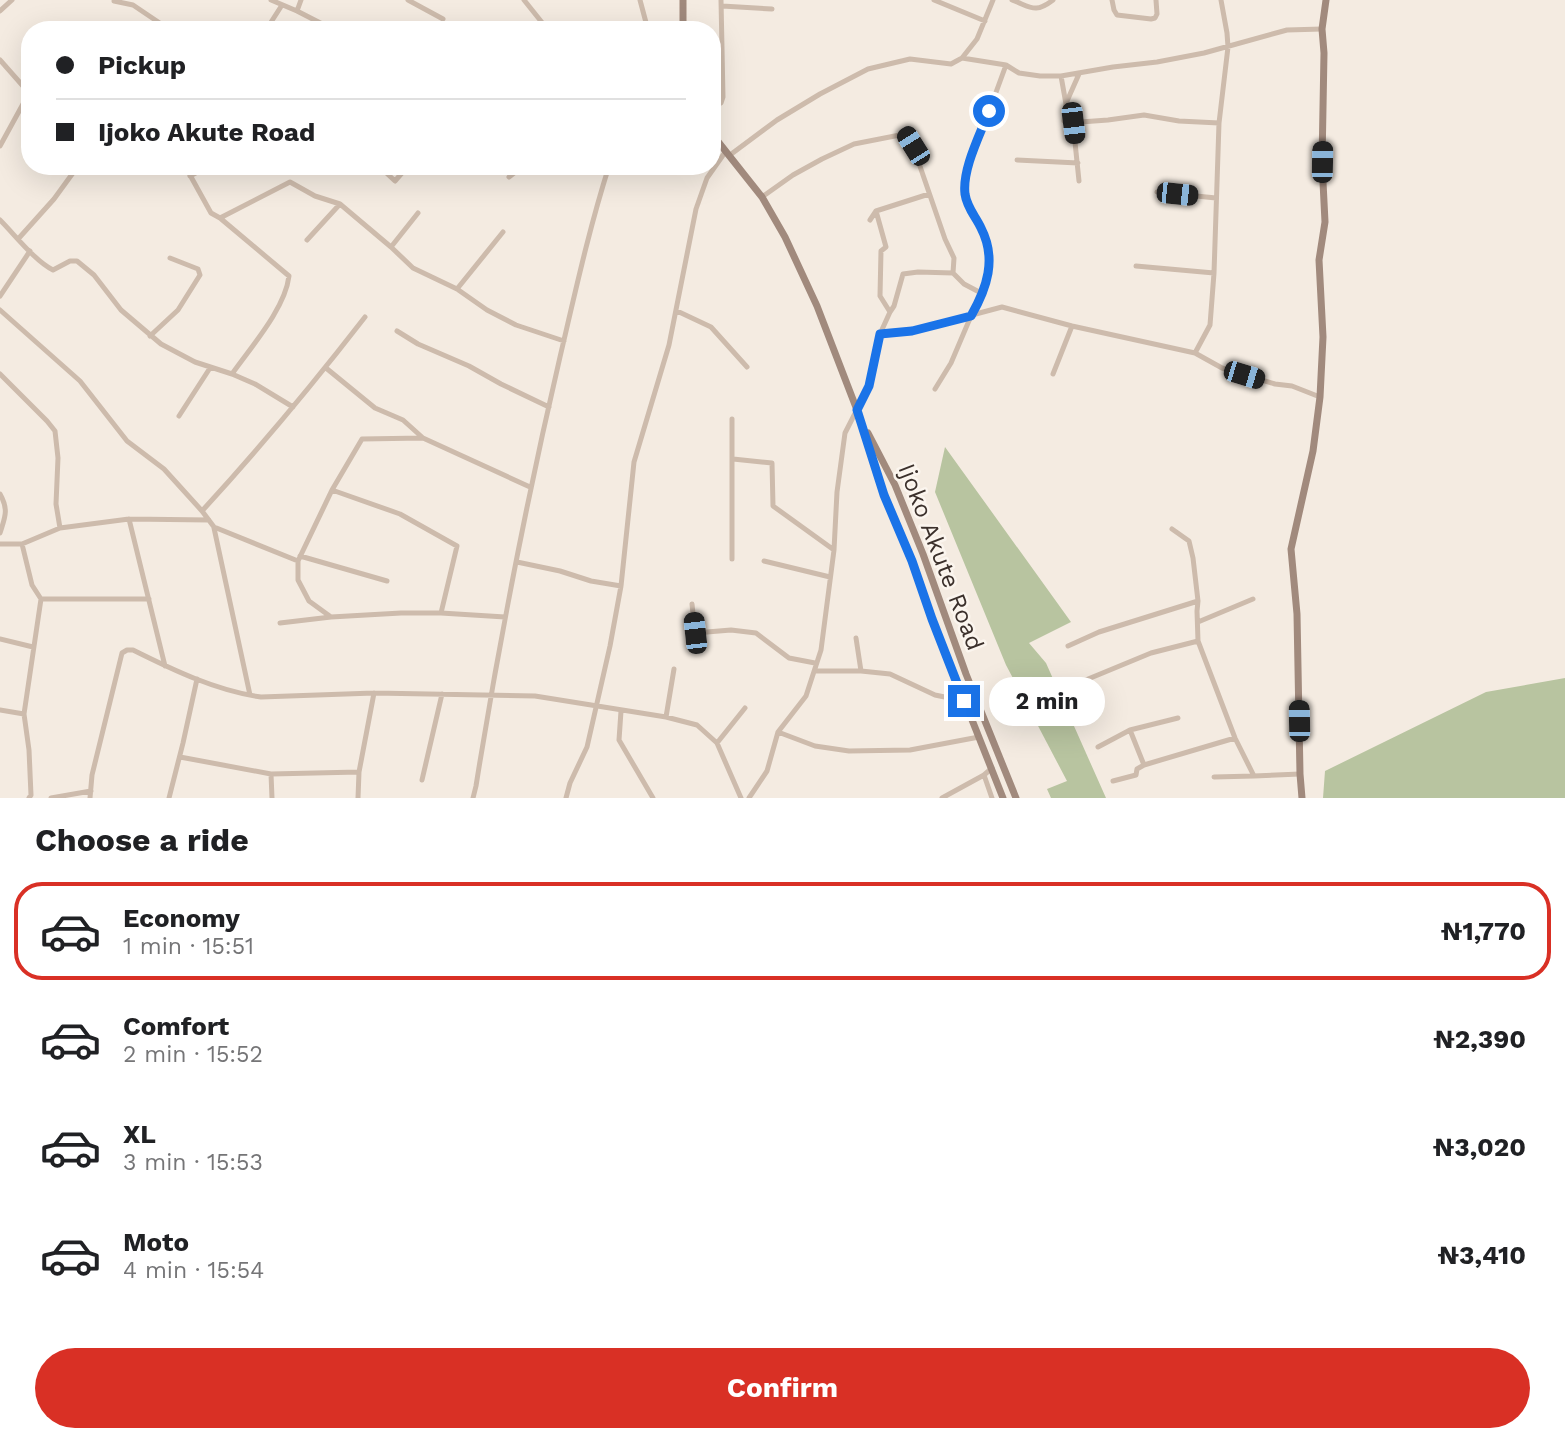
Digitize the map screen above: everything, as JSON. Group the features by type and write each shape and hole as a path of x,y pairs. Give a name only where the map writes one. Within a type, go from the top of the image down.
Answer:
{"main road":[{"path":"682,0 682,21"},
{"path":"1303,798 1300,774 1297,614 1291,549 1313,451 1320,397 1323,337 1319,260 1325,222 1322,29 1326,0"},
{"name":"Ijoko Akute Road","path":"721,145 762,197 785,237 817,306 857,410 884,495 1003,798"},
{"name":"Ijoko Akute Road","path":"857,410 895,485 1016,798"}],"street":[{"path":"0,11 12,0"},
{"path":"271,0 317,21"},
{"path":"297,10 302,0"},
{"path":"408,0 443,19"},
{"path":"524,0 541,21"},
{"path":"640,0 646,21"},
{"path":"933,0 985,20"},
{"path":"721,161 728,153 777,120 868,69 911,59 951,64 962,58 977,39 993,0"},
{"path":"1012,0 1037,9 1053,1"},
{"path":"1112,0 1116,15 1151,19 1157,14 1156,0"},
{"path":"1195,353 1210,325 1214,273 1219,123 1228,47 1221,0"},
{"path":"114,1 134,3 158,21"},
{"path":"721,103 724,76 722,3 772,9"},
{"path":"272,21 282,5"},
{"path":"962,58 1006,65 1019,73 1061,76 1169,60 1287,30 1322,29"},
{"path":"0,60 21,85"},
{"path":"935,389 951,363 983,294 989,273 986,239 965,196 965,177 1006,65"},
{"path":"1066,104 1079,74"},
{"path":"1061,76 1066,104 1065,121 1073,123 1144,115 1180,121 1219,123"},
{"path":"0,146 21,108"},
{"path":"1073,123 1079,181"},
{"path":"762,197 822,159 854,144 905,134 913,146 954,258 953,273"},
{"path":"1017,160 1077,163"},
{"path":"19,238 71,175"},
{"path":"473,798 530,487 590,232 606,175"},
{"path":"566,798 587,747 621,586 634,463 677,311 696,209 710,175"},
{"path":"190,176 211,213 289,276 278,308 232,374"},
{"path":"220,218 290,182 315,196 340,204 413,268 457,289 488,310 516,324 564,341"},
{"path":"1157,192 1216,198"},
{"path":"870,220 876,211 929,194"},
{"path":"307,240 340,204"},
{"path":"876,211 886,247 881,251 880,296 890,312"},
{"path":"391,247 418,213"},
{"path":"0,220 49,268 53,270 70,261 77,261 94,275 121,310 171,351 263,388 293,407"},
{"path":"457,289 503,232"},
{"path":"0,296 30,251"},
{"path":"150,335 178,310 200,275 198,268 170,258"},
{"path":"1136,265 1214,273"},
{"path":"749,798 767,771 778,732 806,696 815,671 821,650 834,550 837,492 845,433 869,386 880,334 894,306 903,274 953,273 964,284 983,294"},
{"path":"880,334 912,331 1002,307 1072,326 1195,353 1222,368 1275,384 1292,386 1320,397"},
{"path":"0,310 72,374 127,441 164,469 214,527 250,695"},
{"path":"677,311 711,327 747,367"},
{"path":"202,511 326,368 365,317"},
{"path":"1053,374 1072,326"},
{"path":"397,331 418,344 469,366 548,407"},
{"path":"179,416 210,368"},
{"path":"326,368 375,408 403,420 423,439 530,487"},
{"path":"0,374 55,431 58,458 56,504 60,528"},
{"path":"732,419 732,559"},
{"path":"331,617 309,601 298,580 299,559 332,490 362,439 423,439"},
{"path":"733,459 772,463 773,506 834,550"},
{"path":"332,490 400,514 457,546 441,613"},
{"path":"0,494 6,507 0,533"},
{"path":"0,544 22,544 60,528 129,519 209,520"},
{"path":"129,519 165,666"},
{"path":"214,527 299,559 387,581"},
{"path":"1172,529 1189,541 1198,601 1198,641 1235,738 1254,776"},
{"path":"22,544 32,585 41,599 24,714 29,750 29,798"},
{"path":"764,561 830,577"},
{"path":"517,562 621,586"},
{"path":"41,599 149,599"},
{"path":"1198,622 1253,599"},
{"path":"1068,646 1099,632 1198,601"},
{"path":"692,604 695,633 731,630 756,632 789,658 816,663"},
{"path":"279,623 401,613 505,617"},
{"path":"856,638 861,671"},
{"path":"0,639 33,647"},
{"path":"1076,684 1151,653 1198,641"},
{"path":"51,798 90,795 92,775 122,653 127,650 134,650 197,679 250,695 273,697 374,693 536,696 666,717 696,725 717,743 741,798"},
{"path":"666,717 674,668"},
{"path":"815,671 890,674 935,695 964,701"},
{"path":"169,798 197,679"},
{"path":"358,798 359,772 374,693"},
{"path":"422,780 442,694"},
{"path":"717,743 745,708"},
{"path":"0,710 24,714"},
{"path":"621,711 619,740 653,798"},
{"path":"1098,747 1130,730 1178,718"},
{"path":"1130,730 1144,765"},
{"path":"778,732 816,746 849,751 911,750 979,737"},
{"path":"1113,781 1136,775 1137,769 1144,765 1235,738"},
{"path":"180,757 271,774 359,772"},
{"path":"942,798 992,768"},
{"path":"271,774 272,798"},
{"path":"1214,777 1300,774"},
{"path":"984,775 992,798"}],"green space":[{"path":"945,447 1071,622 1029,643 1046,663 1106,798 1051,798 1047,789 1067,781 1006,665 935,492"},
{"path":"1565,678 1565,798 1323,798 1325,771 1486,692"}],"route":[{"path":"964,701 912,561 884,495 857,410 869,386 880,334 912,331 971,316 983,294 989,273 986,239 965,196 965,177 989,111"}]}
